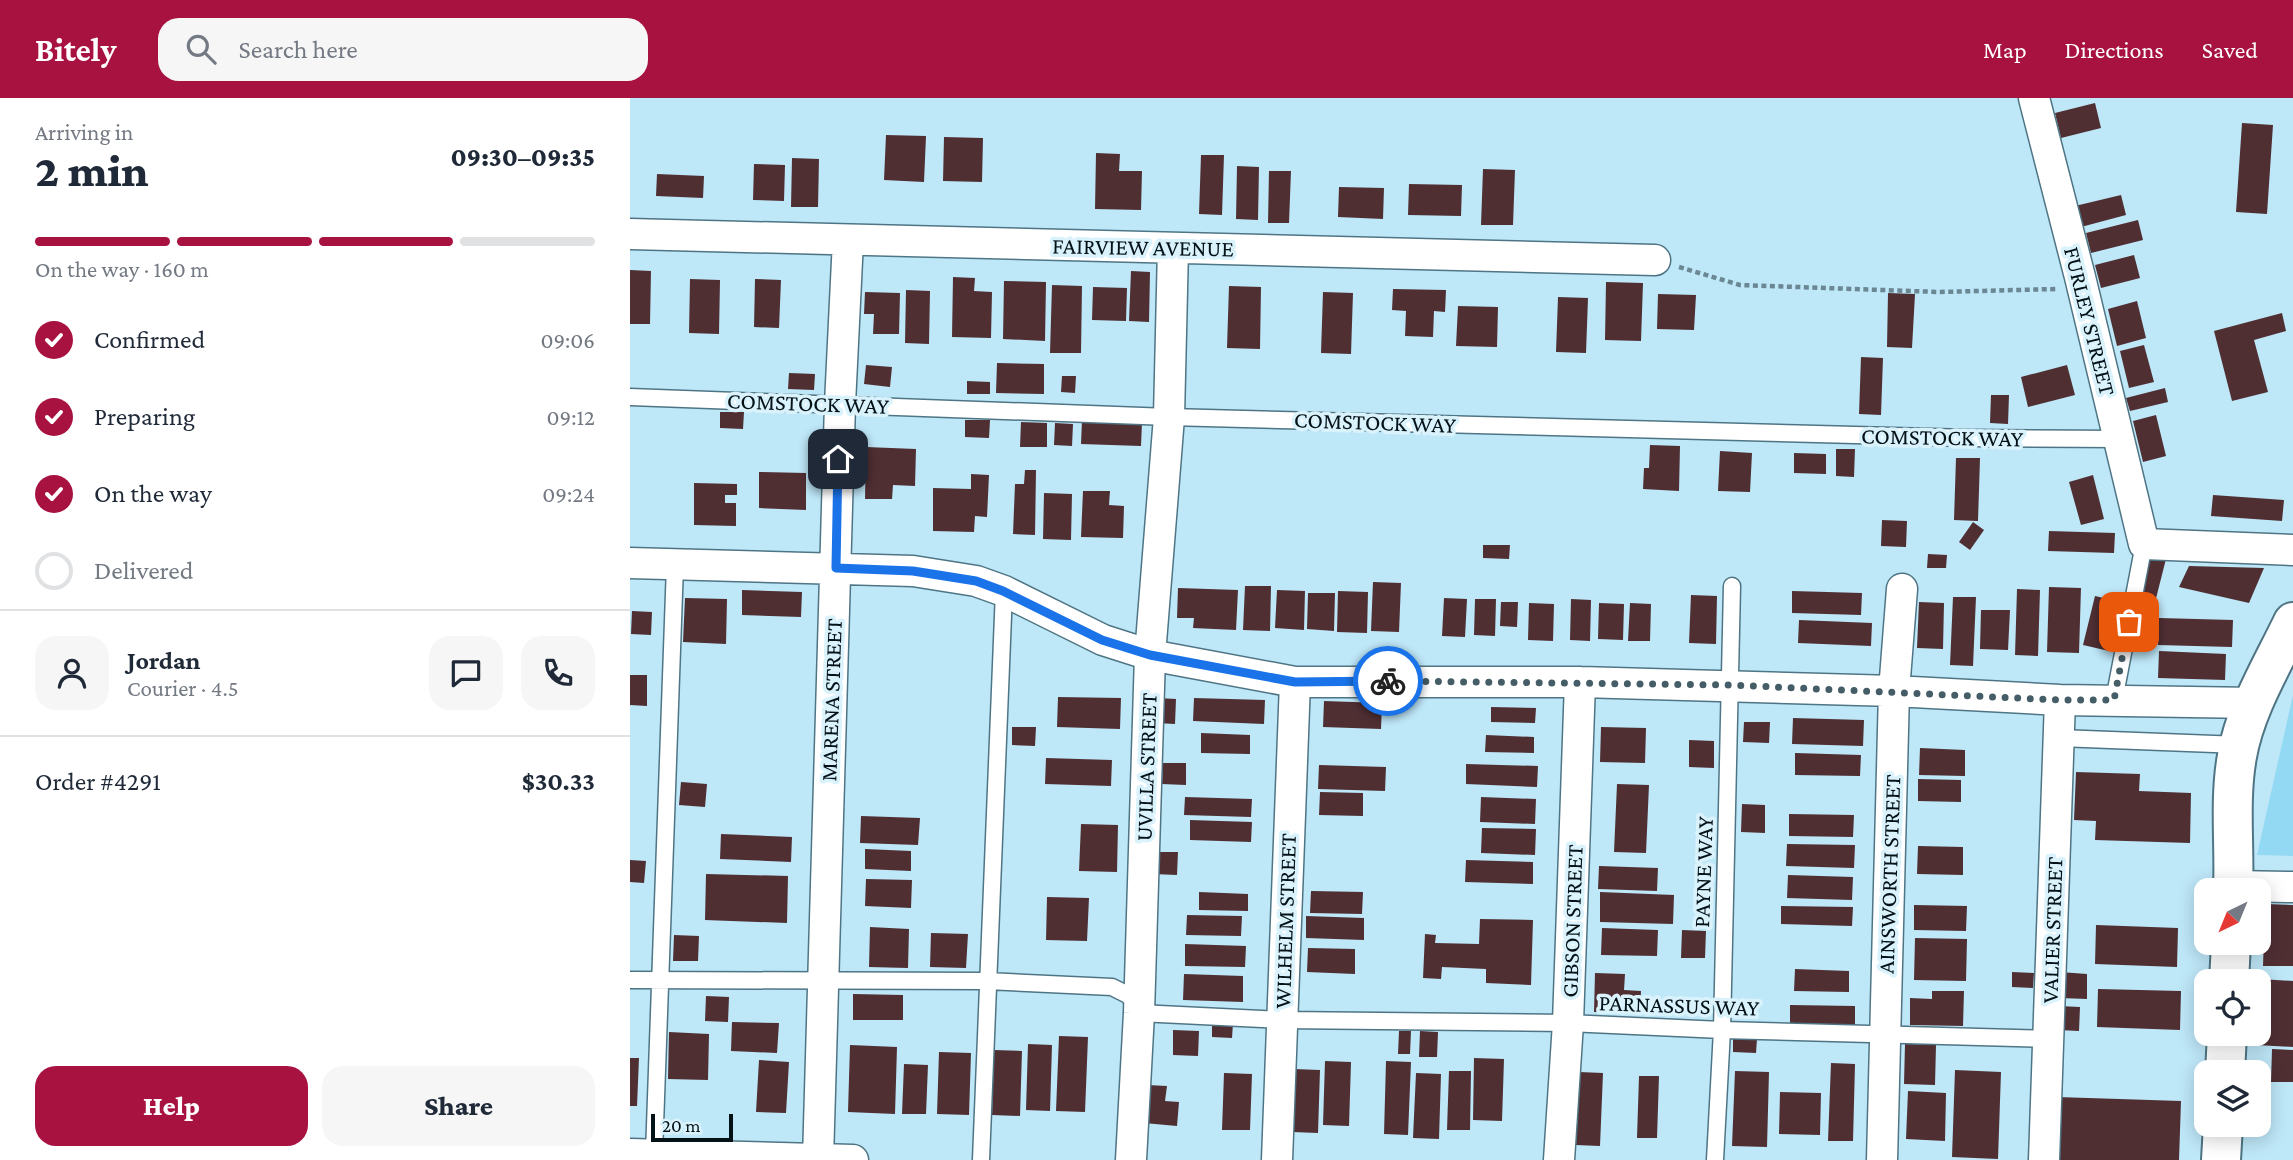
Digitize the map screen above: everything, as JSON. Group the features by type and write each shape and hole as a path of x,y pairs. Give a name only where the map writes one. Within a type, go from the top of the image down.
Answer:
{"street":[{"name":"FURLEY STREET","path":"2034,98 2144,544"},
{"name":"FAIRVIEW AVENUE","path":"630,234 1655,260"},
{"name":"MARENA STREET","path":"818,1159 821,982 848,240"},
{"name":"UVILLA STREET","path":"1131,1160 1139,1010 1150,655 1169,416 1173,248"},
{"path":"2144,544 2293,550"},
{"path":"630,562 913,571 976,581 1003,591 1102,640 1150,655 1295,682 1580,681 1894,691 2060,700 2255,703"},
{"name":"AINSWORTH STREET","path":"1882,1160 1894,691 1902,589"},
{"path":"2233,878 2237,754 2255,703 2293,622"},
{"name":"GIBSON STREET","path":"1559,1160 1569,1023 1580,681"},
{"name":"WILHELM STREET","path":"1277,1160 1295,682"},
{"name":"VALIER STREET","path":"2044,1160 2060,700"},
{"path":"2272,887 2293,887"},
{"path":"2221,1160 2222,1137"},
{"path":"642,1154 853,1160"}],"lane":[{"name":"COMSTOCK WAY","path":"630,397 1169,416 1970,438 2120,439"},
{"path":"2114,700 2144,544"},
{"path":"642,1154 661,980 675,565"},
{"name":"PAYNE WAY","path":"1715,1160 1722,1030 1732,586"},
{"path":"981,1160 1003,591"},
{"path":"2059,738 2240,745"},
{"path":"630,980 987,981 1112,987 1128,995 1139,1010"},
{"name":"PARNASSUS WAY","path":"1139,1010 1282,1020 1569,1023 2048,1039"}],"path":[{"path":"1655,260 1740,285 1940,292 2083,289"}],"shaded area":[{"path":"2293,695 2293,856 2257,855"}],"building":[{"path":"2095,103 2101,128 2061,138 2055,113"},
{"path":"2242,123 2273,125 2267,214 2236,212"},
{"path":"886,135 926,136 924,182 884,180"},
{"path":"944,137 983,138 982,182 943,181"},
{"path":"1096,153 1120,154 1119,171 1142,171 1141,210 1095,209"},
{"path":"1201,155 1224,155 1222,215 1199,214"},
{"path":"792,158 819,159 818,207 791,207"},
{"path":"754,164 785,165 784,201 753,200"},
{"path":"1237,166 1259,167 1258,220 1236,219"},
{"path":"1483,169 1515,170 1513,225 1481,225"},
{"path":"1269,171 1291,171 1289,223 1268,223"},
{"path":"657,174 704,176 703,198 656,196"},
{"path":"1409,184 1462,185 1461,216 1408,215"},
{"path":"1339,187 1384,188 1383,219 1338,217"},
{"path":"2121,195 2126,215 2081,227 2075,206"},
{"path":"2138,220 2143,240 2091,253 2086,233"},
{"path":"2134,255 2140,278 2101,288 2095,265"},
{"path":"630,270 651,271 650,324 630,324"},
{"path":"1131,271 1150,272 1149,322 1129,321"},
{"path":"953,277 975,278 974,291 992,292 991,338 952,337"},
{"path":"690,279 720,280 719,334 689,333"},
{"path":"755,279 781,280 779,328 754,327"},
{"path":"1004,281 1046,282 1045,341 1003,339"},
{"path":"1606,282 1643,283 1641,341 1605,340"},
{"path":"1052,285 1082,286 1081,353 1050,353"},
{"path":"1229,286 1261,287 1260,349 1227,348"},
{"path":"1093,287 1127,288 1126,321 1092,320"},
{"path":"1393,289 1446,290 1445,312 1434,311 1433,337 1405,336 1406,311 1392,310"},
{"path":"906,290 930,291 929,344 905,343"},
{"path":"865,292 900,293 899,334 873,334 874,314 864,314"},
{"path":"1323,292 1353,293 1351,354 1321,353"},
{"path":"1888,293 1915,294 1912,348 1887,347"},
{"path":"1658,294 1696,295 1694,330 1657,329"},
{"path":"1558,297 1588,298 1586,353 1556,352"},
{"path":"2137,301 2146,338 2117,346 2108,309"},
{"path":"1458,306 1498,307 1497,347 1456,346"},
{"path":"2282,313 2286,331 2254,340 2268,392 2232,401 2214,331"},
{"path":"2144,345 2154,382 2129,388 2120,351"},
{"path":"1861,357 1883,358 1881,415 1859,414"},
{"path":"997,363 1044,364 1044,394 996,393"},
{"path":"866,365 892,367 890,387 864,384"},
{"path":"2067,365 2075,395 2028,407 2021,377"},
{"path":"789,373 815,374 814,390 788,389"},
{"path":"1062,376 1076,376 1075,393 1061,392"},
{"path":"967,381 990,382 990,394 967,394"},
{"path":"2165,388 2168,402 2130,411 2126,398"},
{"path":"1991,395 2009,395 2008,424 1990,423"},
{"path":"720,412 744,412 743,429 720,428"},
{"path":"2156,415 2166,456 2143,462 2133,421"},
{"path":"965,420 990,420 989,438 965,437"},
{"path":"1082,420 1142,422 1141,446 1081,444"},
{"path":"1021,422 1047,423 1047,447 1020,447"},
{"path":"1055,423 1073,424 1072,446 1054,445"},
{"path":"1650,445 1680,446 1679,491 1643,489 1644,468 1649,468"},
{"path":"866,447 916,449 915,486 893,485 892,499 865,499"},
{"path":"1836,449 1855,449 1854,477 1836,476"},
{"path":"1720,451 1752,453 1750,492 1718,491"},
{"path":"1794,453 1826,454 1826,474 1794,473"},
{"path":"1956,458 1980,458 1978,521 1954,520"},
{"path":"1025,470 1036,470 1035,535 1013,534 1015,484 1024,484"},
{"path":"759,472 806,473 806,510 759,508"},
{"path":"971,474 989,475 987,517 975,516 974,532 933,531 933,488 971,489"},
{"path":"2093,475 2104,519 2081,525 2069,482"},
{"path":"694,483 737,484 737,495 725,495 725,503 736,503 736,526 694,525"},
{"path":"1083,491 1110,491 1109,505 1124,506 1123,538 1081,537"},
{"path":"1044,493 1072,494 1071,540 1043,539"},
{"path":"2213,495 2284,500 2282,521 2211,516"},
{"path":"1882,520 1907,521 1906,547 1881,546"},
{"path":"1973,522 1984,530 1970,550 1959,542"},
{"path":"2049,531 2115,533 2114,553 2048,551"},
{"path":"1483,545 1510,545 1509,559 1483,558"},
{"path":"1928,554 1947,555 1946,568 1927,568"},
{"path":"2166,559 2151,618 2135,619 2149,560"},
{"path":"2189,566 2264,568 2249,603 2179,587"},
{"path":"1373,582 1401,583 1399,632 1371,631"},
{"path":"1245,586 1271,586 1270,631 1243,630"},
{"path":"2049,587 2081,588 2079,653 2047,652"},
{"path":"1178,588 1238,590 1236,630 1193,628 1194,618 1177,618"},
{"path":"2017,589 2040,590 2038,656 2015,655"},
{"path":"742,590 802,592 801,617 742,615"},
{"path":"1277,590 1305,591 1304,630 1275,628"},
{"path":"1338,591 1368,592 1367,633 1337,632"},
{"path":"1792,591 1862,593 1861,615 1792,613"},
{"path":"1308,593 1335,593 1334,631 1307,629"},
{"path":"1691,595 1717,596 1716,644 1689,643"},
{"path":"2095,596 2120,602 2109,651 2083,645"},
{"path":"1953,597 1976,597 1973,666 1950,665"},
{"path":"685,598 727,599 726,644 683,642"},
{"path":"1444,598 1467,599 1465,637 1442,636"},
{"path":"1475,599 1496,599 1495,636 1474,635"},
{"path":"1571,599 1591,600 1590,641 1570,640"},
{"path":"1501,602 1518,602 1517,627 1500,626"},
{"path":"1919,602 1944,603 1943,649 1917,648"},
{"path":"1529,603 1554,604 1553,641 1528,640"},
{"path":"1599,603 1624,604 1623,640 1598,639"},
{"path":"1630,603 1651,604 1650,641 1628,641"},
{"path":"1981,610 2010,610 2008,650 1980,649"},
{"path":"632,611 652,612 651,635 631,634"},
{"path":"2159,618 2233,620 2232,647 2158,645"},
{"path":"1799,620 1872,623 1871,646 1798,643"},
{"path":"2159,651 2226,654 2225,680 2158,678"},
{"path":"630,675 647,675 647,706 630,705"},
{"path":"1058,697 1121,698 1120,729 1057,727"},
{"path":"1157,698 1176,699 1175,724 1156,723"},
{"path":"1194,698 1265,700 1264,724 1193,721"},
{"path":"1324,701 1382,703 1381,729 1323,727"},
{"path":"1491,707 1536,708 1535,723 1491,722"},
{"path":"1793,718 1864,720 1863,746 1792,744"},
{"path":"1744,722 1770,722 1769,743 1743,742"},
{"path":"1012,727 1036,727 1035,746 1012,745"},
{"path":"1601,727 1646,728 1645,763 1600,762"},
{"path":"1201,733 1250,735 1250,754 1201,753"},
{"path":"1486,735 1534,737 1534,753 1485,752"},
{"path":"1689,740 1714,741 1714,768 1689,767"},
{"path":"1920,748 1965,750 1965,776 1919,775"},
{"path":"1795,753 1861,755 1860,776 1795,775"},
{"path":"1046,758 1112,760 1111,786 1045,784"},
{"path":"1163,763 1186,763 1186,785 1162,784"},
{"path":"1466,764 1538,766 1537,787 1466,784"},
{"path":"1319,765 1386,767 1385,791 1318,789"},
{"path":"2076,772 2140,774 2139,791 2191,793 2190,843 2095,840 2096,821 2074,820"},
{"path":"1918,779 1961,780 1961,802 1918,801"},
{"path":"681,782 707,784 705,807 679,805"},
{"path":"1617,784 1649,785 1646,853 1614,852"},
{"path":"1320,792 1363,793 1363,816 1319,815"},
{"path":"1185,797 1252,799 1251,817 1184,815"},
{"path":"1481,797 1536,799 1535,824 1480,822"},
{"path":"1742,804 1765,805 1765,833 1741,832"},
{"path":"1789,814 1854,815 1853,837 1789,836"},
{"path":"861,816 920,818 918,845 860,843"},
{"path":"1190,820 1252,822 1251,842 1190,840"},
{"path":"1081,824 1118,825 1117,872 1079,871"},
{"path":"1482,828 1536,829 1535,855 1481,853"},
{"path":"721,834 792,837 791,862 720,859"},
{"path":"1787,844 1855,845 1854,868 1786,866"},
{"path":"1918,846 1963,847 1963,875 1917,874"},
{"path":"865,849 911,851 911,871 865,869"},
{"path":"1154,852 1178,852 1177,875 1153,874"},
{"path":"630,860 646,861 644,883 630,882"},
{"path":"1466,860 1533,862 1533,884 1465,882"},
{"path":"1599,866 1658,868 1657,891 1598,889"},
{"path":"706,874 788,876 787,923 705,920"},
{"path":"1788,875 1853,877 1852,900 1787,898"},
{"path":"866,879 912,880 911,908 865,906"},
{"path":"1311,891 1363,892 1362,914 1310,913"},
{"path":"1199,892 1248,894 1248,911 1199,910"},
{"path":"1600,892 1674,895 1673,924 1600,922"},
{"path":"1047,897 1089,898 1087,941 1046,940"},
{"path":"2272,904 2293,905 2293,966 2263,966 2263,956 2272,956"},
{"path":"1914,905 1967,906 1966,931 1914,930"},
{"path":"1781,906 1853,907 1852,926 1781,924"},
{"path":"1187,915 1242,916 1241,936 1186,935"},
{"path":"1306,916 1364,918 1364,940 1306,938"},
{"path":"1480,919 1533,920 1531,985 1486,983 1486,969 1442,967 1441,979 1423,978 1425,934 1436,935 1435,943 1479,944"},
{"path":"2096,925 2178,928 2177,967 2095,964"},
{"path":"870,927 909,929 908,968 869,967"},
{"path":"1602,928 1658,930 1657,956 1601,955"},
{"path":"1682,930 1706,931 1705,958 1681,958"},
{"path":"931,933 968,934 966,968 930,967"},
{"path":"674,935 699,936 698,961 673,961"},
{"path":"1915,938 1967,939 1966,981 1914,980"},
{"path":"1185,944 1246,946 1245,967 1185,966"},
{"path":"1308,948 1355,949 1355,974 1307,972"},
{"path":"1795,969 1849,971 1849,992 1794,991"},
{"path":"2012,972 2034,973 2033,988 2012,987"},
{"path":"2060,972 2087,974 2087,999 2060,998"},
{"path":"1595,973 1625,974 1624,990 1641,991 1640,1014 1594,1012"},
{"path":"1184,974 1243,976 1243,1002 1183,1000"},
{"path":"2271,980 2293,981 2293,1047 2271,1046"},
{"path":"2098,989 2181,991 2180,1030 2097,1027"},
{"path":"1932,991 1964,991 1963,1026 1910,1025 1910,998 1932,999"},
{"path":"853,994 903,995 903,1020 853,1020"},
{"path":"706,996 729,997 728,1022 705,1021"},
{"path":"1790,1005 1855,1006 1855,1026 1790,1025"},
{"path":"2059,1006 2080,1007 2079,1031 2058,1030"},
{"path":"732,1022 779,1023 777,1053 731,1051"},
{"path":"1212,1023 1233,1023 1232,1038 1212,1037"},
{"path":"1173,1030 1199,1031 1198,1056 1173,1055"},
{"path":"1399,1031 1411,1031 1410,1054 1398,1054"},
{"path":"1420,1031 1438,1032 1437,1057 1419,1057"},
{"path":"669,1032 709,1034 708,1080 668,1079"},
{"path":"1059,1036 1088,1037 1085,1112 1056,1111"},
{"path":"1733,1038 1757,1039 1756,1053 1733,1052"},
{"path":"1028,1044 1052,1045 1050,1111 1026,1110"},
{"path":"1905,1044 1936,1045 1935,1085 1904,1084"},
{"path":"850,1045 897,1047 895,1114 848,1112"},
{"path":"2272,1049 2293,1050 2293,1082 2271,1082"},
{"path":"994,1050 1022,1051 1020,1116 992,1115"},
{"path":"939,1052 971,1053 969,1115 937,1114"},
{"path":"630,1058 639,1058 637,1106 630,1106"},
{"path":"1474,1058 1504,1059 1502,1121 1473,1120"},
{"path":"759,1060 789,1062 786,1113 756,1112"},
{"path":"1325,1061 1351,1062 1349,1126 1323,1125"},
{"path":"1386,1061 1411,1062 1408,1135 1384,1134"},
{"path":"1831,1063 1855,1064 1853,1141 1828,1141"},
{"path":"904,1064 928,1065 926,1114 902,1114"},
{"path":"1294,1069 1320,1070 1318,1133 1292,1132"},
{"path":"1955,1070 2001,1072 1998,1159 1952,1157"},
{"path":"1449,1071 1471,1071 1470,1130 1447,1130"},
{"path":"1735,1071 1769,1072 1767,1147 1732,1146"},
{"path":"1579,1072 1603,1073 1600,1146 1576,1145"},
{"path":"1224,1073 1252,1074 1250,1130 1222,1130"},
{"path":"1416,1073 1441,1074 1439,1139 1413,1138"},
{"path":"1639,1076 1659,1076 1657,1138 1637,1138"},
{"path":"1147,1085 1167,1086 1165,1101 1179,1102 1177,1126 1144,1123"},
{"path":"1908,1091 1946,1093 1945,1141 1906,1139"},
{"path":"1780,1092 1821,1093 1820,1135 1779,1134"},
{"path":"2057,1097 2181,1101 2179,1160 2055,1160"}],"way so far":[{"path":"1388,681 1580,681 2114,700 2129,622"}],"route":[{"path":"838,459 836,568 913,571 976,581 1003,591 1102,640 1150,655 1295,682 1388,681"}]}
